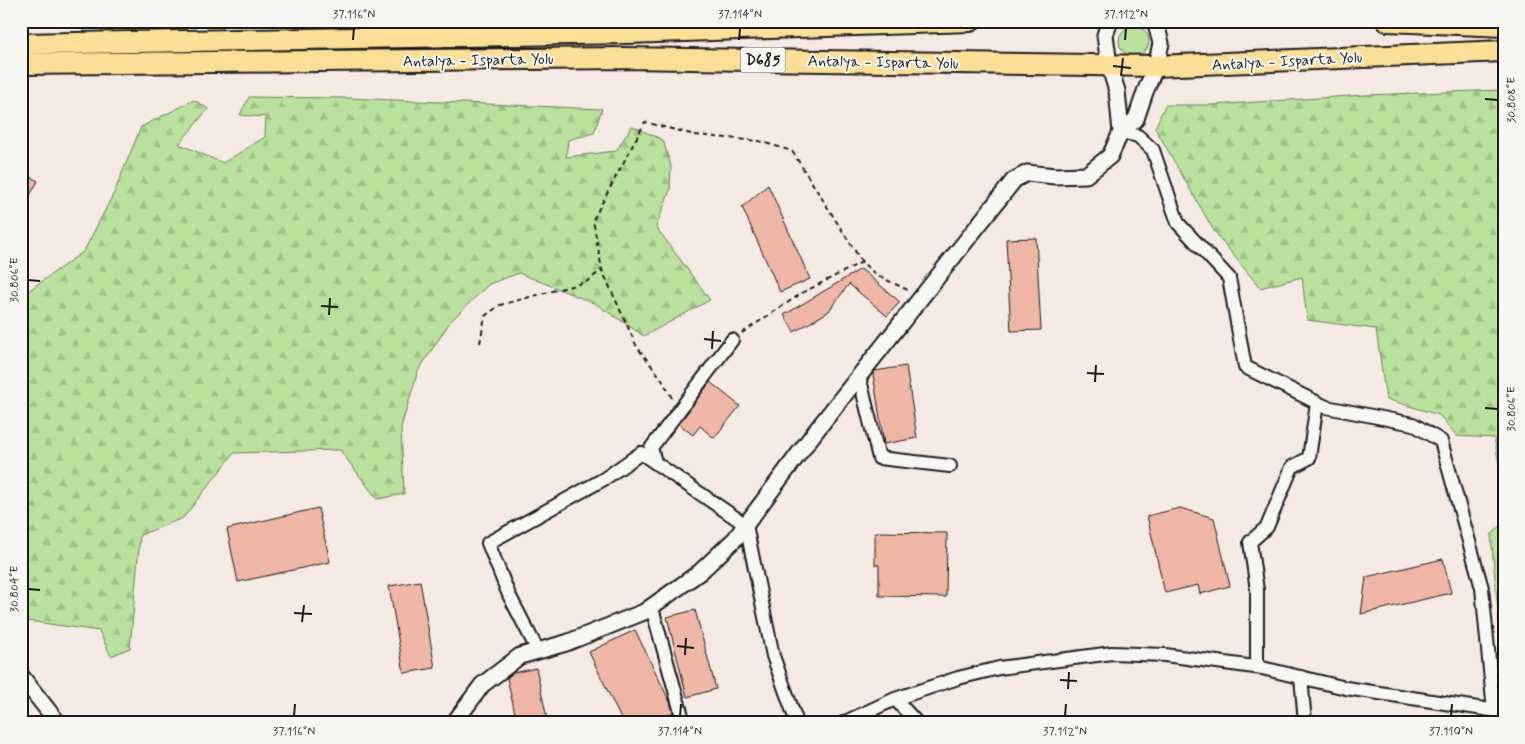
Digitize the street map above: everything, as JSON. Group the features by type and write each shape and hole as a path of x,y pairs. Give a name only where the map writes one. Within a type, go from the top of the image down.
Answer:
{"highway":[{"name":"Antalya - Isparta Yolu","path":"21,44 628,33 970,21"},
{"path":"1387,21 1504,26"},
{"name":"Antalya - Isparta Yolu","path":"21,64 624,58 1156,66 1504,51"}],"street":[{"path":"104,21 133,21"},
{"path":"461,21 482,36"},
{"path":"1110,21 1104,35 1109,65 1117,91 1121,132"},
{"path":"454,723 482,684 520,656 566,643 652,608 700,572 735,539 859,376 1014,180 1027,173 1055,176 1086,175 1110,156 1121,132 1136,119 1156,66 1161,43 1155,21"},
{"path":"843,723 895,699 958,678 999,668 1112,653 1165,654 1257,667 1346,688 1499,712 1482,588 1441,441 1413,424 1326,407 1245,367 1230,278 1178,223 1153,150 1138,136 1121,132"},
{"path":"655,462 651,448 732,340"},
{"path":"859,376 879,458 950,466"},
{"path":"1257,667 1257,590 1250,542 1267,527 1292,467 1309,458 1316,403"},
{"path":"538,651 509,596 488,543 604,479 642,453 746,525 773,656 797,723"},
{"path":"652,608 684,723"},
{"path":"21,676 58,723"},
{"path":"1301,677 1305,723"},
{"path":"895,699 917,723"}],"path":[{"path":"679,411 661,378 637,346 602,270 593,220 645,122 694,136 759,141 792,151 862,262 876,275 922,297"},
{"path":"732,340 802,293 862,262"},
{"path":"480,343 486,316 500,305 586,282 602,270"}],"green space":[{"path":"1134,26 1145,30 1149,41 1145,52 1134,56 1123,52 1119,41 1123,30"},
{"path":"1504,90 1504,489 1494,438 1457,436 1439,415 1386,399 1376,329 1307,320 1302,277 1260,288 1214,231 1155,128 1165,105 1212,105 1365,95"},
{"path":"249,97 348,98 602,109 594,133 568,140 566,157 616,151 632,126 663,140 671,166 670,190 656,227 710,300 644,336 596,304 519,273 489,284 450,322 418,371 401,427 404,494 377,499 340,450 234,453 183,518 140,535 130,648 111,656 99,631 21,620 21,334 28,329 24,294 84,251 114,193 141,127 194,100 208,109 179,144 223,163 265,137 266,117 240,115"},
{"path":"1504,523 1504,678 1491,535"}],"building":[{"path":"21,172 38,181 21,211"},
{"path":"768,185 810,279 780,292 742,207"},
{"path":"1036,238 1041,330 1011,331 1006,239"},
{"path":"861,269 900,302 887,316 849,284 828,312 794,332 784,315"},
{"path":"906,366 917,438 884,444 873,374 875,371"},
{"path":"710,382 740,406 714,438 700,426 693,435 679,424"},
{"path":"318,508 330,562 238,582 227,529"},
{"path":"1180,508 1214,518 1230,586 1200,594 1198,585 1165,593 1147,516"},
{"path":"875,532 947,533 946,597 879,596 879,565 875,565"},
{"path":"1443,559 1451,593 1361,614 1366,577"},
{"path":"420,581 435,668 404,673 389,586"},
{"path":"695,610 716,689 687,697 667,617"},
{"path":"635,630 673,712 651,723 623,723 589,652"},
{"path":"536,668 548,723 517,723 507,678 513,673"}]}
